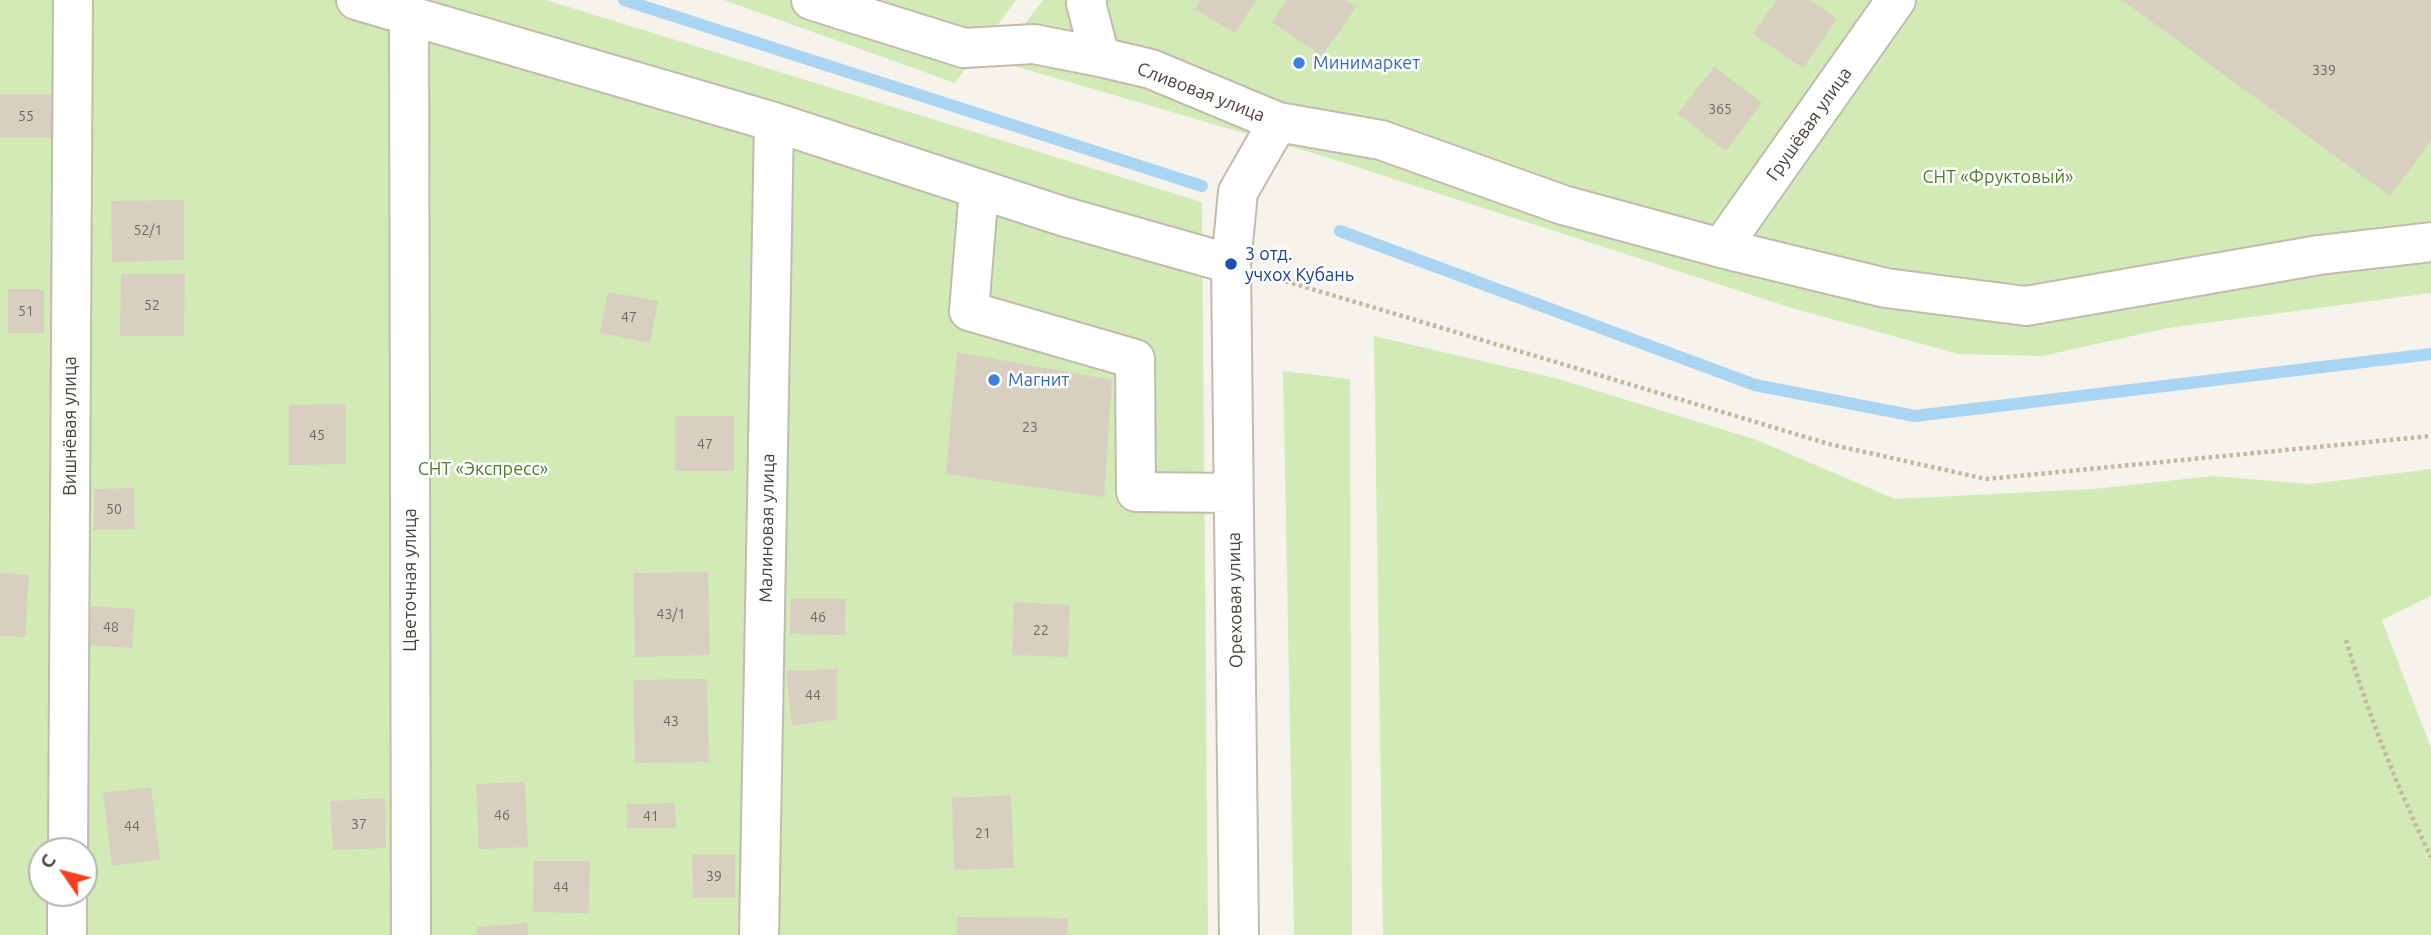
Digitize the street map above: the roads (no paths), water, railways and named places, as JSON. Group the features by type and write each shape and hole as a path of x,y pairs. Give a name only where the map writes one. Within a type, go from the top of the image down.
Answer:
{"street":[{"name":"Вишнёвая улица","path":"68,837 73,0"},
{"path":"356,0 774,122 1062,216 1231,264"},
{"name":"Сливовая улица","path":"811,0 964,48 1034,44 1151,69 1278,121 1381,140 1563,205 1721,248 1886,288 2026,306 2319,255 2431,242"},
{"path":"1087,0 1100,57"},
{"name":"Грушёвая улица","path":"1721,248 1896,0"},
{"name":"Цветочная улица","path":"409,15 411,935"},
{"name":"Ореховая улица","path":"1238,935 1231,264 1238,192 1278,121"},
{"name":"Малиновая улица","path":"759,935 774,122"},
{"path":"979,189 970,311 1135,359 1136,492 1233,493"},
{"path":"67,935 68,907"}],"waterway":[{"path":"624,0 1202,186"},
{"path":"1340,231 1755,385 1915,416 2431,354"}],"place":[{"name":"Минимаркет","path":"1299,63"},
{"name":"3 отд. учхох Кубань","path":"1231,264"},
{"name":"Магнит","path":"994,380"}],"park label":[{"name":"СНТ «Фруктовый»","path":"1998,177"},
{"name":"СНТ «Экспресс»","path":"483,469"}]}
